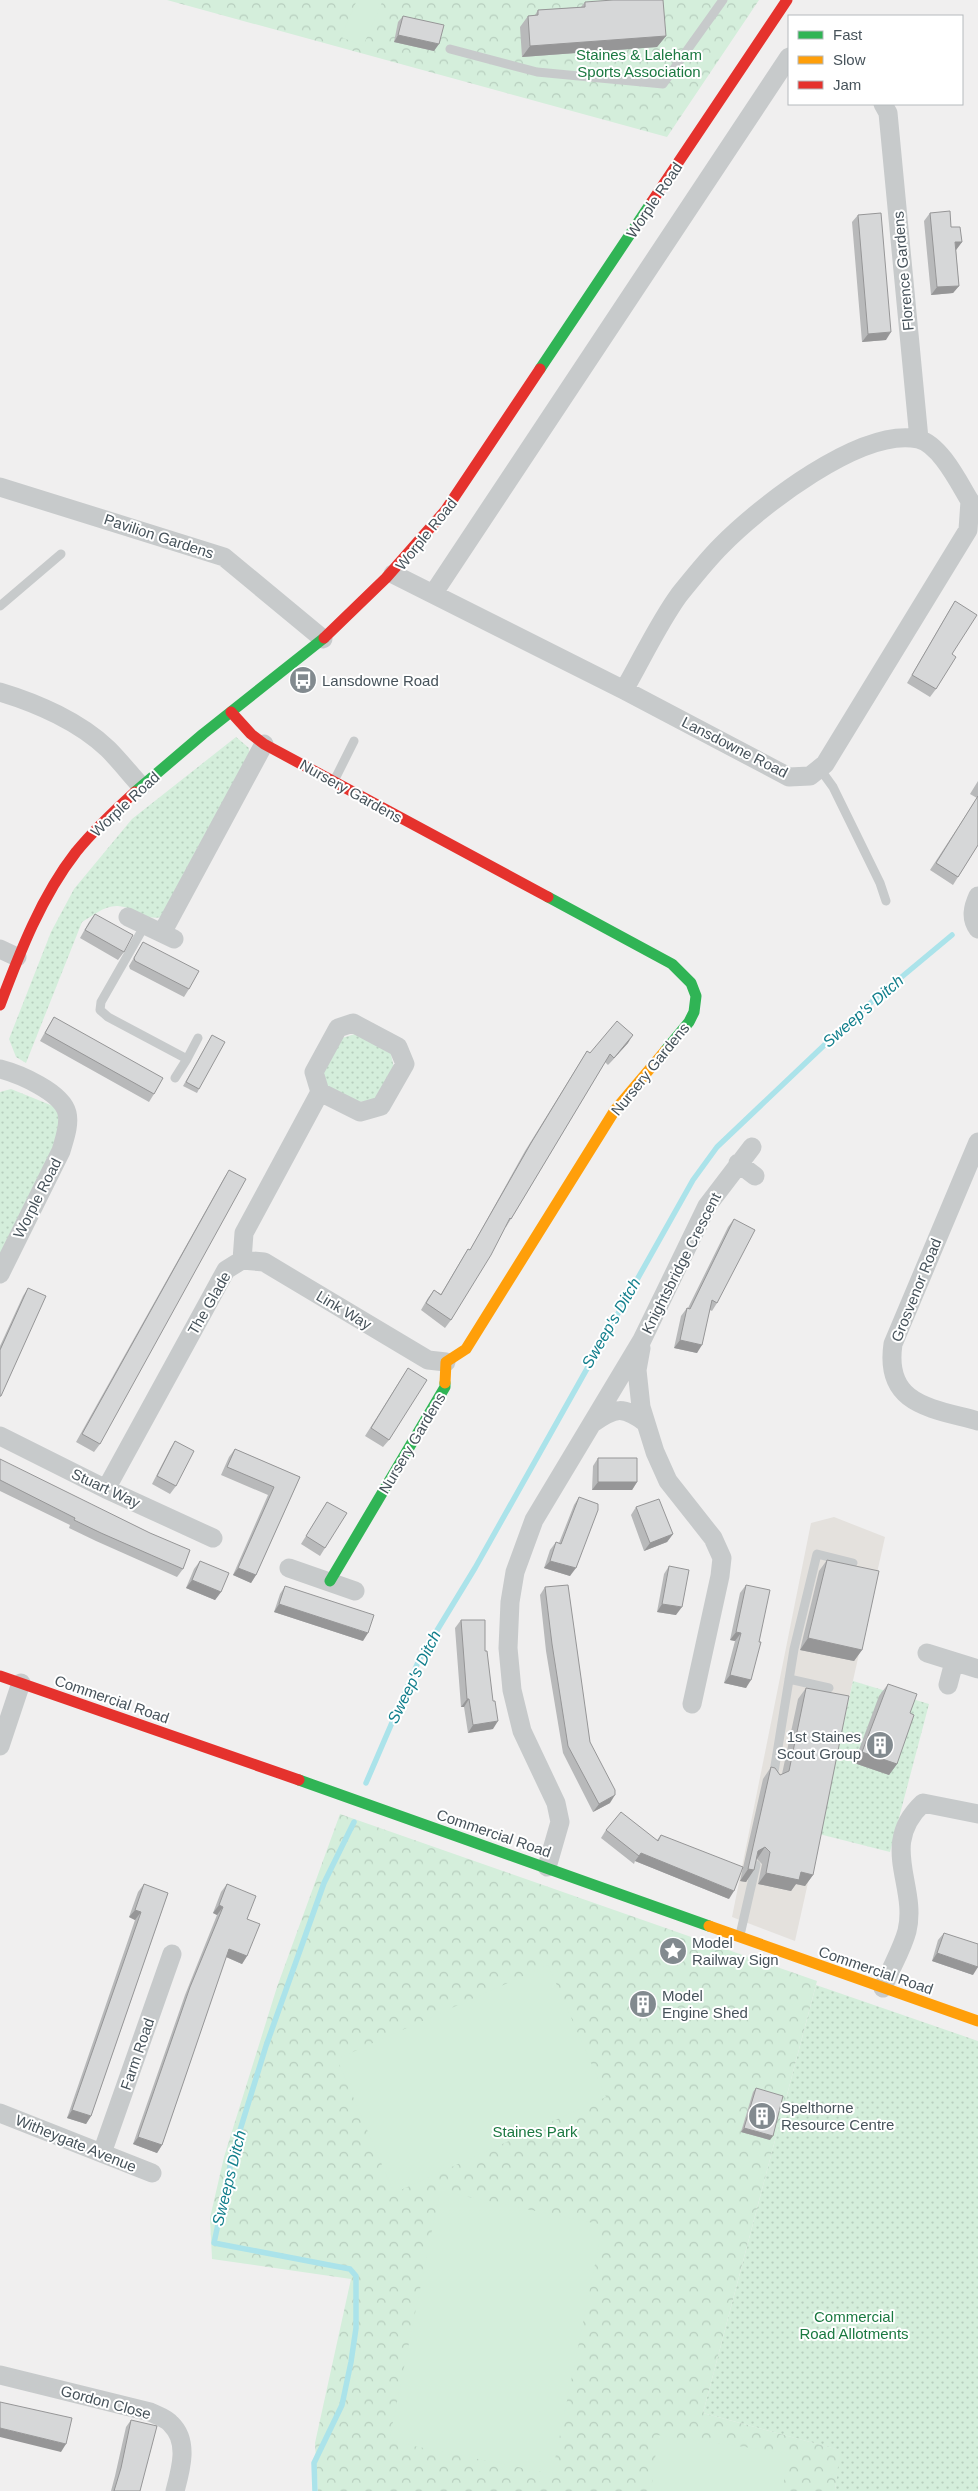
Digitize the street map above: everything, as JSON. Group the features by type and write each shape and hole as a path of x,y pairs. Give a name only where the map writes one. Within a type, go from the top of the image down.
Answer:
{"street":[{"name":"Worple Road","path":"0,1005 17,957 53,887 90,836 141,786 322,639 393,574 455,498 782,22 787,0"},
{"path":"433,594 788,59"},
{"name":"Florence Gardens","path":"884,105 888,113 919,439"},
{"path":"624,690 679,596 720,546 783,492 848,454 885,439 919,439 944,457 974,499 968,530 820,769"},
{"name":"Pavilion Gardens","path":"0,486 224,557 322,639"},
{"name":"Lansdowne Road","path":"393,574 624,690 789,777 810,776 820,769"},
{"path":"0,692 28,700 67,719 107,748 141,786"},
{"name":"Nursery Gardens","path":"231,712 251,734 264,744 672,964 687,976 696,990 696,1008 689,1022 615,1110 466,1349 446,1362 446,1387 330,1581"},
{"path":"128,916 160,932 264,744"},
{"path":"978,896 972,909 975,925 978,929"},
{"path":"0,949 17,957"},
{"path":"353,1023 398,1047 405,1064 381,1106 360,1112 320,1092 314,1072 338,1028 353,1023"},
{"name":"Worple Road","path":"0,1069 33,1082 56,1097 67,1112 67,1130 61,1151 0,1274"},
{"name":"The Glade","path":"106,1489 226,1270 242,1260 244,1233 320,1092"},
{"name":"Grosvenor Road","path":"978,1142 893,1344 891,1370 895,1380 905,1394 917,1403 978,1421"},
{"name":"Knightsbridge Crescent","path":"547,1867 560,1822 556,1803 522,1731 514,1698 508,1648 510,1602 515,1572 534,1520 642,1340 707,1206 752,1147"},
{"path":"738,1163 755,1176"},
{"name":"Link Way","path":"242,1260 264,1262 428,1360 446,1362"},
{"name":"Knightsbridge Crescent","path":"642,1340 638,1370 641,1407 655,1452 668,1481 713,1538 722,1558 720,1576 692,1704"},
{"name":"Knightsbridge Crescent","path":"592,1424 610,1411 630,1411 646,1423"},
{"name":"Stuart Way","path":"0,1436 106,1489 213,1538"},
{"path":"288,1568 355,1591"},
{"path":"927,1653 978,1669"},
{"path":"948,1685 954,1662"},
{"name":"Commercial Road","path":"0,1676 547,1867 978,2021"},
{"path":"0,1746 21,1683"},
{"path":"882,1988 907,1931 908,1911 900,1862 904,1832 913,1812 923,1802 978,1814"},
{"name":"Farm Road","path":"102,2153 172,1954"},
{"name":"Witheygate Avenue","path":"0,2113 152,2173"},
{"name":"Gordon Close","path":"0,2375 150,2412 170,2423 181,2439 181,2468 175,2491"}],"lane":[{"path":"450,49 537,72 663,84 723,0"},
{"path":"0,606 60,554"},
{"path":"334,781 354,741"},
{"path":"820,769 833,787 880,883 886,901"},
{"path":"160,932 101,1002 100,1010 108,1017 187,1058"},
{"path":"176,1078 198,1038"},
{"path":"773,1781 794,1650 817,1554 853,1563"},
{"path":"789,1679 829,1688"},
{"path":"740,1937 756,1865"}],"shaded area":[{"path":"834,1517 885,1537 795,1941 732,1917 811,1523"}],"green space":[{"name":"Staines & Laleham Sports Association","path":"167,0 759,0 667,137"},
{"path":"357,0 383,0 363,46 341,37"},
{"path":"236,737 249,748 249,765 170,915 154,918 125,907 113,906 99,911 82,922 26,1063 16,1057 9,1039 51,932 74,889 132,819"},
{"path":"358,1033 390,1050 394,1068 378,1099 359,1102 328,1087 322,1076 339,1039"},
{"path":"11,1089 53,1106 60,1115 61,1133 0,1265 0,1092"},
{"path":"853,1681 929,1704 890,1852 819,1834"},
{"name":"Staines Park","path":"340,1814 817,1981 703,2413 840,2450 835,2491 318,2491 315,2443 351,2279 212,2259 210,2218 224,2157 277,1987"},
{"path":"548,1965 606,2097 394,2193 337,2059"},
{"name":"Commercial Road Allotments","path":"816,1985 978,2041 978,2491 835,2491 839,2450 703,2413"},
{"path":"440,2191 603,2225 552,2474 389,2441"},
{"path":"658,2435 787,2453 783,2491 651,2491"}],"building":[{"path":"663,0 666,36 530,46 528,16 538,15 538,10 585,7 585,2"},
{"path":"403,16 444,25 439,44 398,35"},
{"path":"950,211 951,227 960,227 962,242 955,242 959,286 937,287 930,213"},
{"path":"881,213 891,332 868,334 858,215"},
{"path":"955,601 977,615 952,654 956,657 936,689 912,675"},
{"path":"978,796 978,845 958,877 936,863"},
{"path":"95,914 133,935 124,952 85,930"},
{"path":"143,942 199,971 189,989 135,961 134,958"},
{"path":"54,1017 163,1078 154,1094 45,1033"},
{"path":"617,1021 633,1035 614,1058 610,1054 510,1218 491,1255 451,1320 426,1303 434,1290 441,1295 468,1249 470,1250 531,1143 587,1051 590,1053"},
{"path":"212,1035 225,1042 199,1089 186,1082"},
{"path":"229,1170 246,1179 100,1444 82,1434"},
{"path":"734,1219 755,1230 717,1303 712,1300 702,1345 680,1340 687,1308 690,1309"},
{"path":"28,1288 46,1296 0,1396 0,1350"},
{"path":"408,1368 427,1380 389,1440 371,1428"},
{"path":"175,1441 194,1451 176,1486 157,1476"},
{"path":"235,1449 300,1477 256,1575 238,1568 274,1487 227,1467"},
{"path":"598,1458 637,1458 637,1482 598,1482"},
{"path":"0,1459 150,1533 190,1550 183,1569 74,1520 75,1518 0,1480"},
{"path":"579,1497 598,1504 598,1510 576,1568 550,1561 556,1542 561,1544"},
{"path":"659,1499 673,1534 650,1543 636,1507"},
{"path":"327,1502 347,1513 325,1548 306,1536"},
{"path":"827,1560 879,1571 862,1650 808,1638"},
{"path":"200,1561 229,1573 221,1592 192,1580"},
{"path":"669,1566 689,1570 682,1607 662,1604"},
{"path":"568,1585 590,1742 615,1790 615,1795 599,1804 568,1746 552,1644 545,1587"},
{"path":"746,1585 770,1590 759,1642 761,1642 751,1680 730,1675 741,1633 736,1632"},
{"path":"285,1586 374,1615 368,1633 279,1604"},
{"path":"461,1620 485,1620 485,1651 487,1651 493,1701 495,1701 498,1721 473,1725 469,1699 467,1699"},
{"name":"1st Staines Scout Group","path":"888,1684 917,1694 910,1713 914,1715 897,1764 862,1752"},
{"path":"806,1688 849,1696 813,1875 801,1872 799,1880 766,1873 770,1852 765,1847 758,1851 754,1870 748,1869 771,1767 775,1768 780,1775 789,1771"},
{"path":"621,1812 658,1841 661,1835 743,1867 734,1891 641,1853 639,1856 606,1830"},
{"path":"144,1884 168,1893 91,2116 72,2110 141,1912 135,1910"},
{"path":"227,1884 256,1896 247,1919 260,1924 247,1956 229,1949 162,2145 138,2137 190,1987 223,1907 219,1905"},
{"path":"944,1933 978,1944 978,1967 937,1953"},
{"name":"Spelthorne Resource Centre","path":"756,2088 783,2096 773,2136 744,2128"},
{"path":"0,2402 72,2418 66,2444 0,2428"},
{"path":"131,2420 157,2426 140,2491 114,2491 121,2468"}],"waterway":[{"name":"Sweep's Ditch","path":"366,1783 419,1660 475,1568 693,1180 717,1147 856,1015 952,935"},
{"name":"Sweeps Ditch","path":"315,2491 314,2463 342,2405 351,2362 356,2328 356,2276 350,2269 214,2243 233,2153 266,2046 324,1883 354,1822"}],"traffic: fast":[{"path":"540,369 651,203"},
{"path":"135,792 203,734 324,638"},
{"path":"548,897 672,964 691,983 696,996 694,1012 689,1022 665,1051"},
{"path":"330,1581 445,1387 445,1383"},
{"path":"299,1780 709,1926"}],"traffic: slow":[{"path":"445,1383 446,1362 466,1349 615,1110 665,1051"},
{"path":"709,1926 978,2021"}],"traffic: jam":[{"path":"651,203 787,0"},
{"path":"324,638 386,578 445,511 540,369"},
{"path":"231,712 251,734 264,744 548,897"},
{"path":"0,1005 32,926 52,887 76,852 135,792"},
{"path":"0,1676 299,1780"}],"place":[{"name":"Lansdowne Road","path":"303,680"},
{"name":"1st Staines Scout Group","path":"880,1745"},
{"name":"Model Railway Sign","path":"673,1951"},
{"name":"Model Engine Shed","path":"643,2004"},
{"name":"Spelthorne Resource Centre","path":"762,2116"}]}
